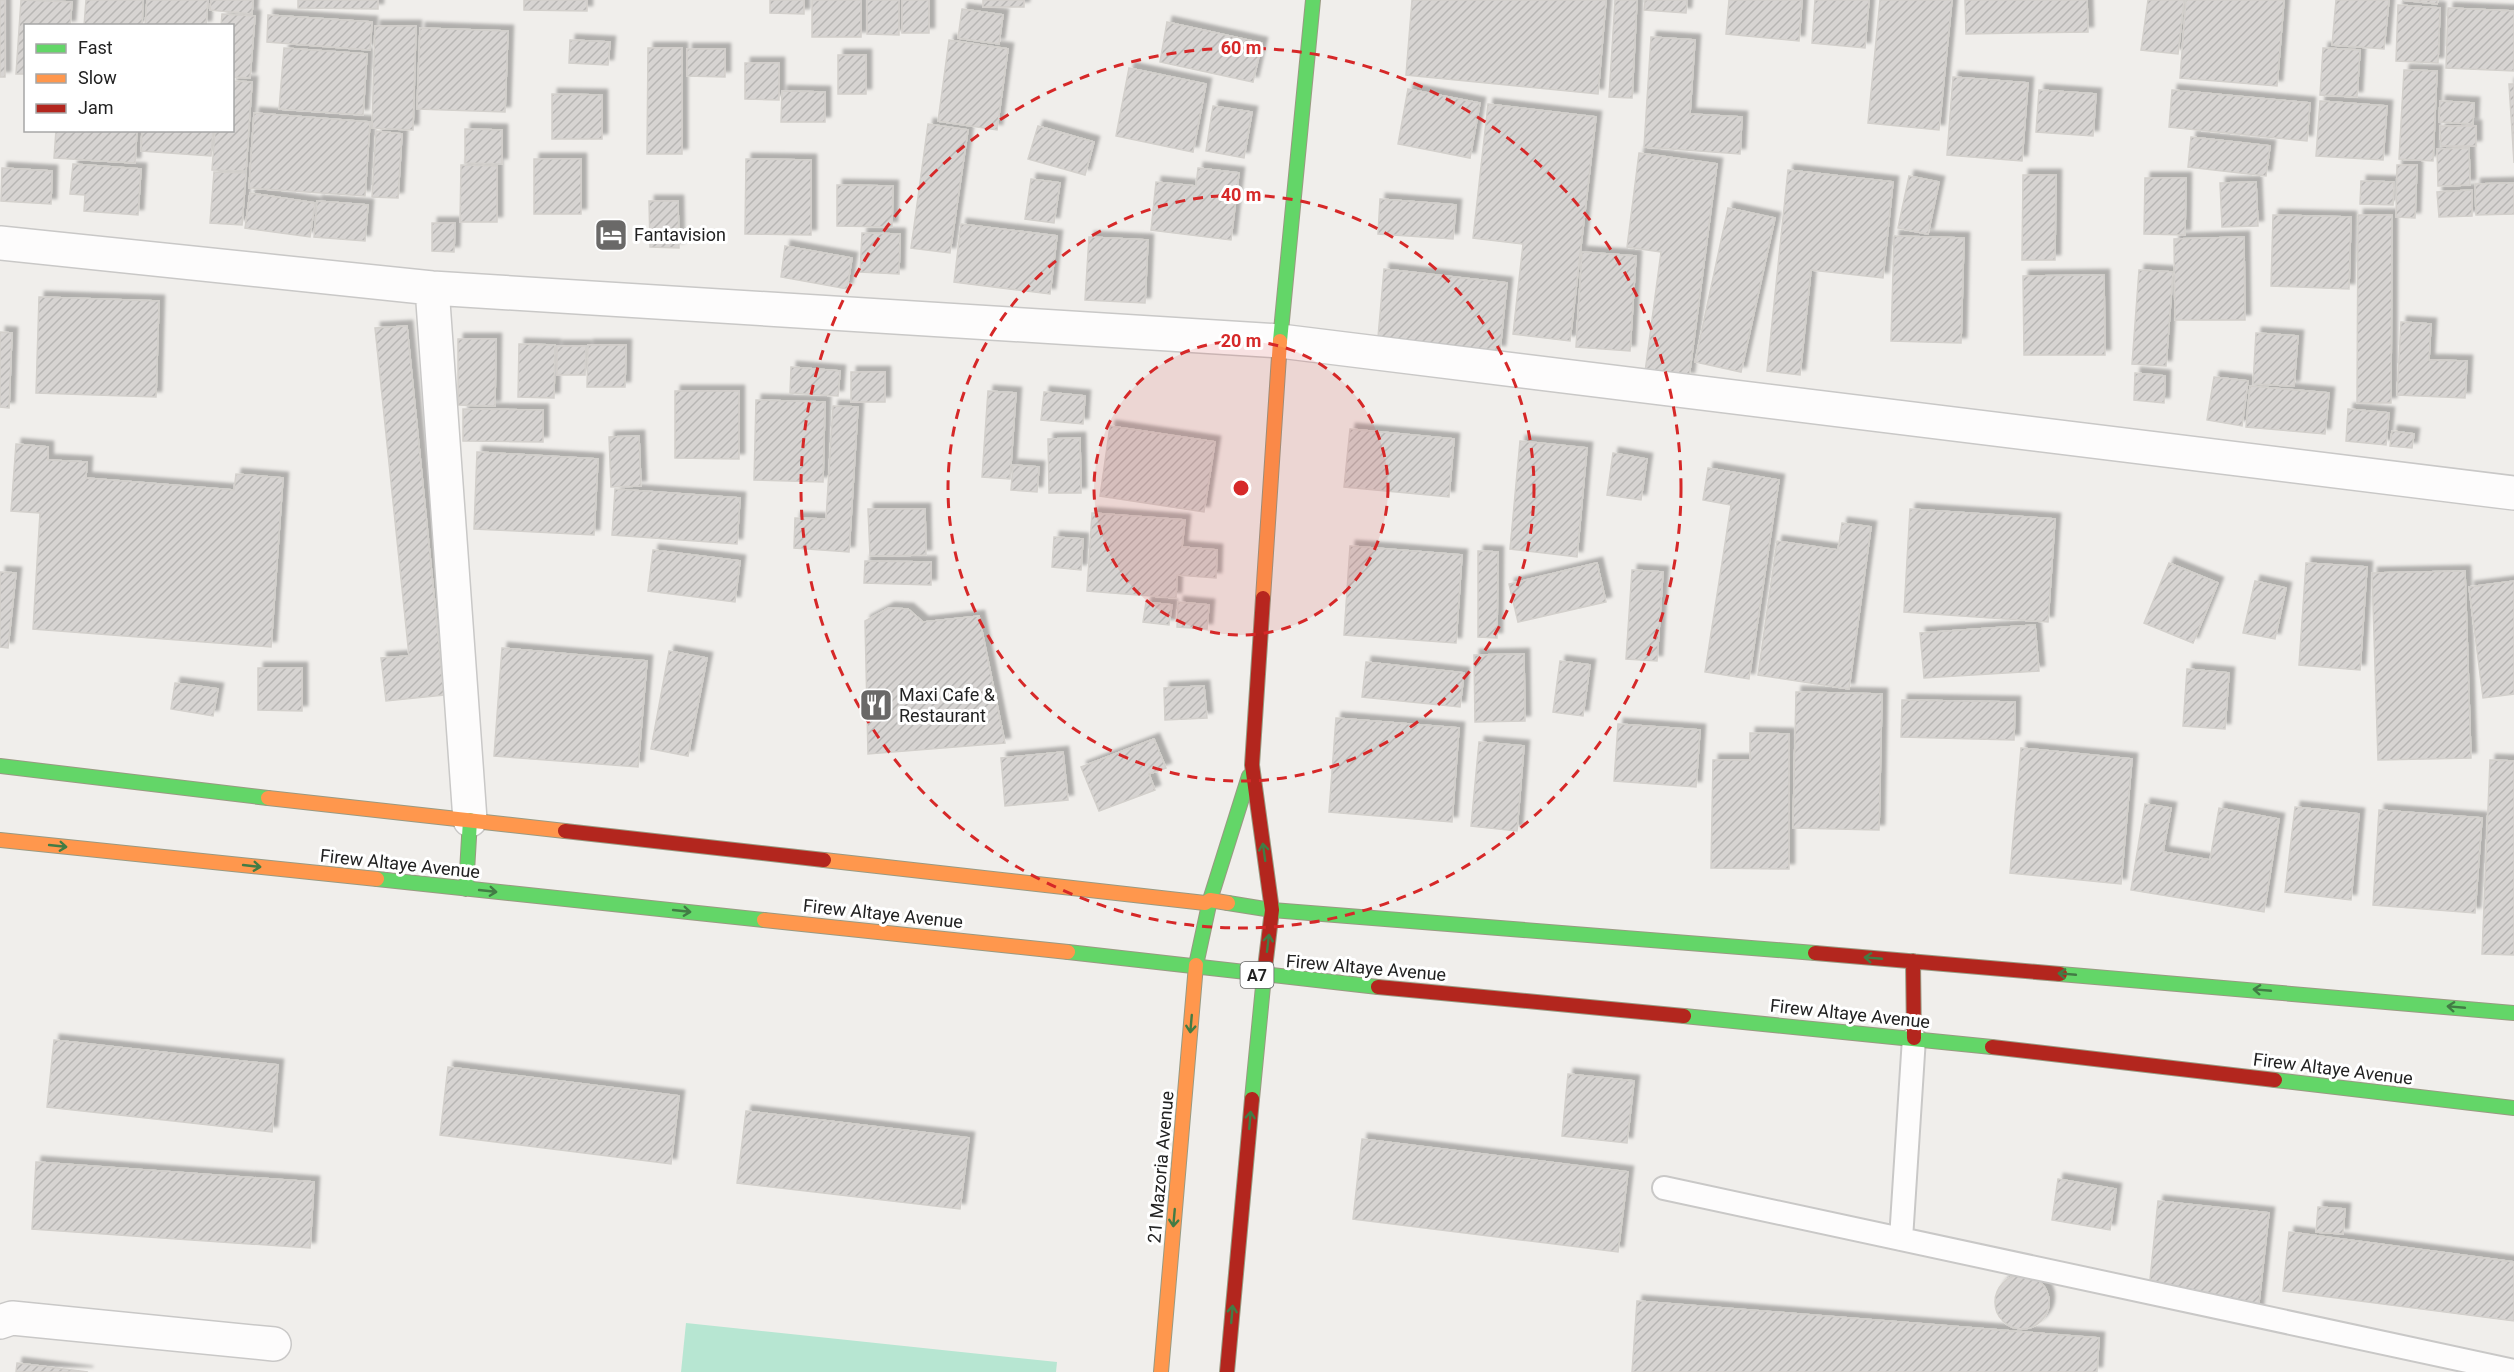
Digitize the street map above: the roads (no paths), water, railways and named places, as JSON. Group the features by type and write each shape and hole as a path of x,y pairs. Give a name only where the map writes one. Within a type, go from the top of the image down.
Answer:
{"main road":[{"path":"1227,1372 1272,910 1252,765 1280,341 1313,0"},
{"path":"1210,900 1252,765"},
{"path":"0,766 1205,903 1210,900 1272,910 1913,961 2514,1013"},
{"path":"466,889 470,820"},
{"name":"Firew Altaye Avenue","path":"0,840 1196,965 1264,976 1914,1038 2514,1108"},
{"name":"21 Mazoria Avenue","path":"1161,1372 1196,965 1210,900"},
{"path":"1913,961 1914,1038"}],"street":[{"path":"0,243 432,288 1280,341 2514,493"},
{"path":"432,288 470,820"},
{"path":"0,1322 12,1318 274,1344"}],"lane":[{"path":"1901,1239 1914,1038"},
{"path":"1664,1188 2514,1371"}],"place":[{"name":"Fantavision","path":"611,235"},
{"name":"Maxi Cafe & Restaurant","path":"876,705"}]}
